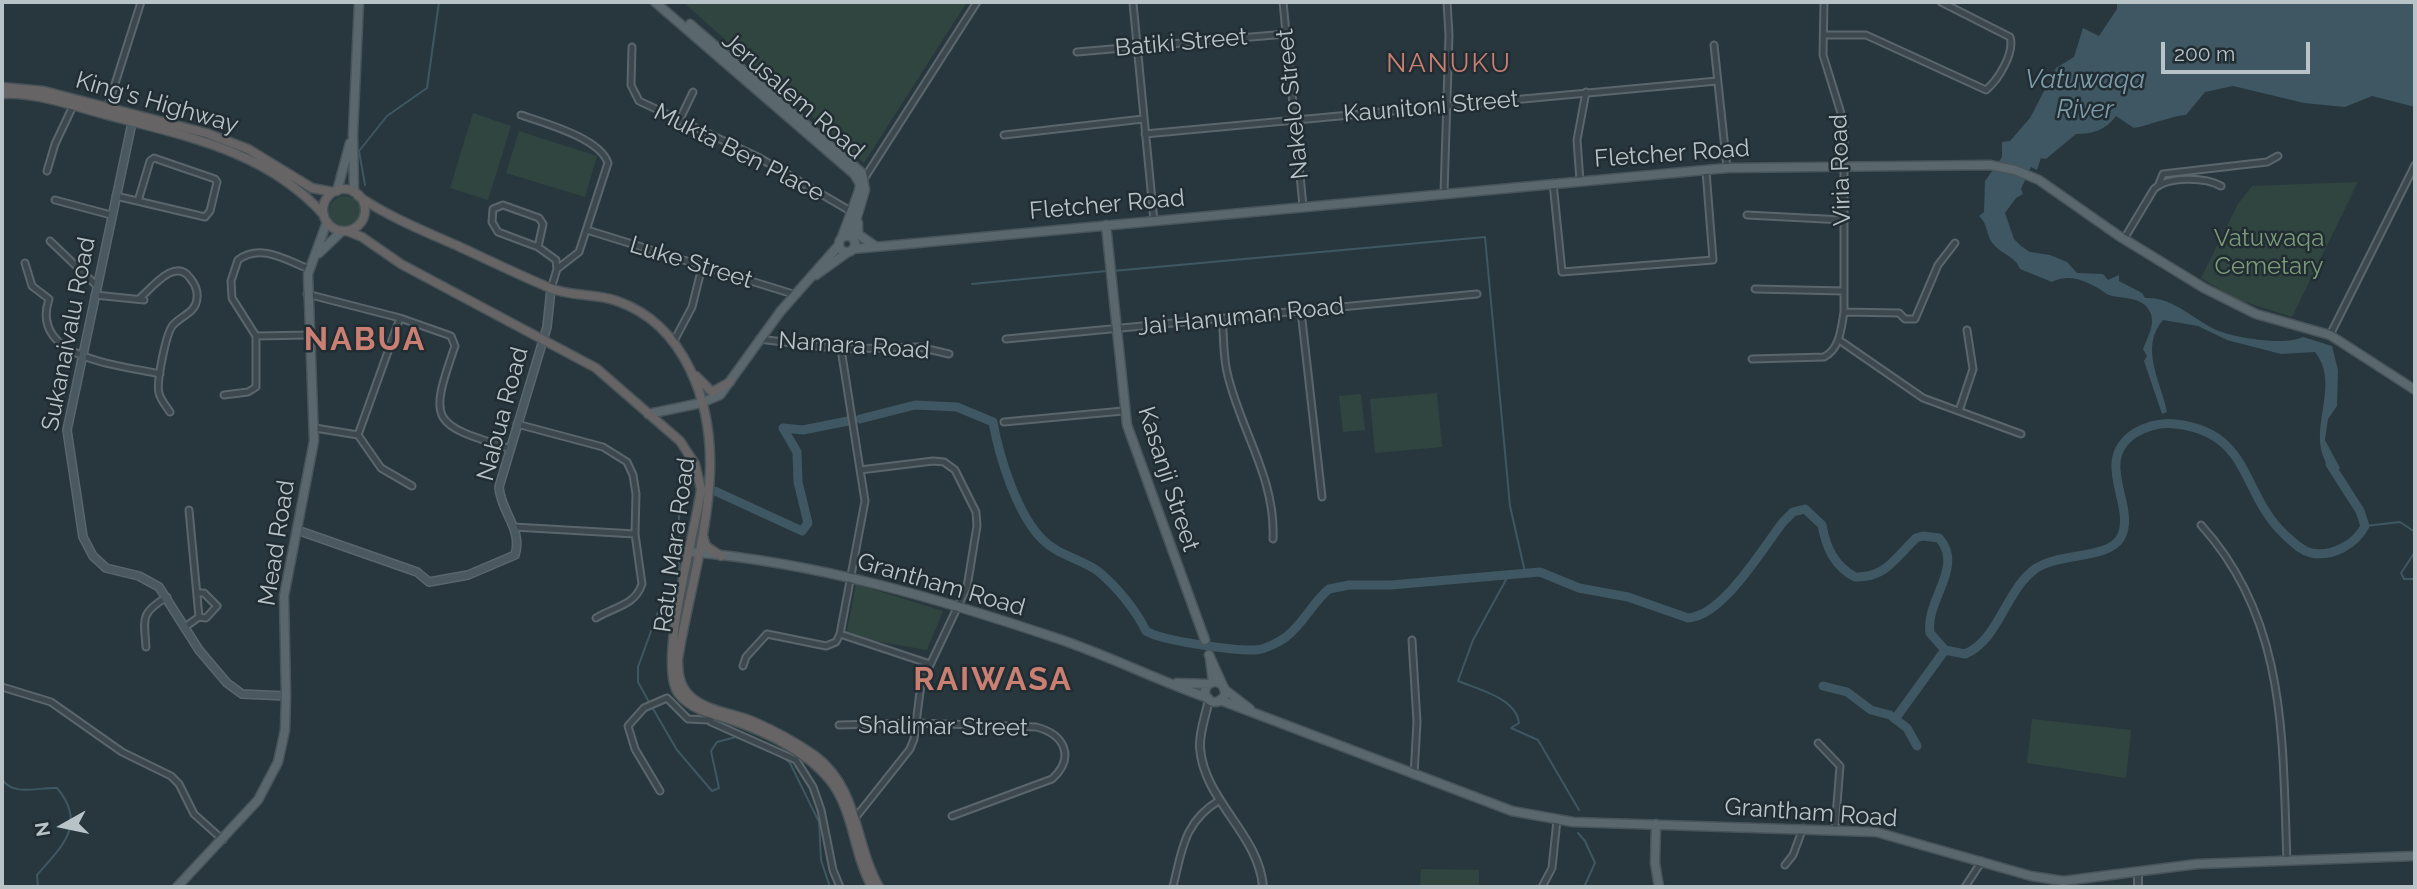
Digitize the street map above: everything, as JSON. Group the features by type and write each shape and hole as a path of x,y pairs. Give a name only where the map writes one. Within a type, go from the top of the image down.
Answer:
{"highway":[{"name":"King's Highway","path":"2,87 30,88 234,150 298,188 325,218"},
{"name":"King's Highway","path":"2,94 28,95 73,106 106,110"},
{"name":"King's Highway","path":"133,118 231,142 307,185 335,192"},
{"path":"335,192 356,194 364,214 358,225 344,231 325,218 325,202 335,192"},
{"name":"Ratu Mara Road","path":"356,194 394,218 551,289 602,297 624,304 658,324 674,341 689,365 701,403 710,472 702,530 694,552 671,651 672,680 685,701 709,716 772,737 823,772 842,801 872,887"},
{"name":"Ratu Mara Road","path":"344,231 362,237 401,264 596,368 680,441 698,473 701,489 678,659 681,684 696,700 755,722 816,757 835,775 852,806 865,854 879,887"},
{"path":"689,365 710,391 718,391 730,382"},
{"path":"702,530 706,546 720,556"}],"main road":[{"path":"356,194 353,133 359,2"},
{"name":"Jerusalem Road","path":"655,2 862,181"},
{"name":"Jerusalem Road","path":"664,2 861,171 862,201 848,244"},
{"name":"Sukanaivalu Road","path":"133,118 67,430 83,537 93,556 106,568 149,581 167,597 205,658 227,683 242,694 286,696"},
{"path":"335,192 353,133"},
{"name":"Fletcher Road","path":"848,244 875,246 1727,168 1845,165 1996,166 2027,175 2124,239 2244,309 2330,335 2415,390"},
{"name":"Jerusalem Road","path":"848,244 852,212 862,181"},
{"path":"862,201 858,234 875,246"},
{"name":"Mead Road","path":"177,887 258,800 278,762 285,730 284,596 315,428 307,294 309,269 317,254 325,218"},
{"name":"Kasanji Street","path":"1106,225 1124,411 1135,454 1224,687"},
{"name":"Mead Road","path":"317,254 344,231"},
{"path":"648,414 701,403 720,395 759,339 796,295 848,244"},
{"name":"Nabua Road","path":"297,530 417,572 429,582 468,575 508,561 515,555 517,547 514,527 500,494 508,448 543,339 551,289"},
{"name":"Grantham Road","path":"694,552 810,567 1059,639 1512,811 1557,820 1835,829 1906,839 2031,876 2063,881 2197,864 2415,856"},
{"name":"Kasanji Street","path":"1209,652 1211,683 1206,690 1214,700"},
{"name":"Grantham Road","path":"1174,683 1211,683"},
{"path":"1211,683 1224,687 1214,700"},
{"name":"Grantham Road","path":"1224,687 1257,715"},
{"path":"1656,824 1655,863 1659,887"}],"street":[{"path":"106,110 142,2"},
{"path":"862,181 977,2"},
{"name":"Nakelo Street","path":"1283,2 1303,206"},
{"path":"1444,193 1447,2"},
{"name":"Viria Road","path":"1824,2 1825,64 1844,116 1844,312 1839,340"},
{"path":"1824,36 1866,35 1986,90 1994,83 2011,49 2010,37 1941,2"},
{"path":"1133,3 1154,221"},
{"name":"Batiki Street","path":"1077,52 1286,34"},
{"path":"1714,45 1727,168"},
{"name":"Mukta Ben Place","path":"632,47 631,85 634,97 758,157 852,212"},
{"name":"Kaunitoni Street","path":"1146,134 1446,104 1717,81"},
{"path":"679,121 692,92"},
{"path":"1580,181 1577,140 1586,92"},
{"path":"47,171 55,144 73,106"},
{"path":"521,115 580,138 607,159 587,230 575,257 557,269"},
{"path":"1004,135 1143,119"},
{"path":"2124,239 2163,174 2267,162 2278,156"},
{"path":"116,196 205,218 210,211 217,182 154,158 150,161 138,201"},
{"path":"2330,335 2415,165"},
{"path":"1553,183 1562,272 1713,260 1706,171"},
{"path":"2159,184 2206,180 2221,186"},
{"path":"55,200 111,215"},
{"path":"538,247 543,224 539,218 503,205 493,208 492,222 498,233 538,247 554,258 557,269 551,289"},
{"path":"1747,215 1843,220"},
{"name":"Luke Street","path":"587,230 796,295"},
{"path":"50,242 97,286"},
{"path":"1844,312 1899,313 1905,319 1915,319 1938,265 1955,243"},
{"path":"224,395 248,392 256,387 256,336 232,298 231,281 238,260 253,251 264,252 309,269"},
{"path":"25,263 32,286 49,299 44,318 54,340 83,355 160,374"},
{"path":"674,341 692,307 702,267"},
{"path":"95,295 142,300 169,272 178,270 186,272 195,285 194,310 168,332 158,393 170,412"},
{"path":"1755,289 1844,291"},
{"path":"307,294 445,332 454,340 438,399 442,418 448,426 508,448"},
{"name":"Jai Hanuman Road","path":"1006,339 1477,294"},
{"path":"1301,311 1322,497"},
{"path":"358,435 400,318"},
{"path":"1222,318 1227,373 1265,475 1271,500 1273,539"},
{"path":"1959,411 1973,369 1967,330"},
{"path":"256,336 310,335"},
{"name":"Namara Road","path":"759,339 841,349 919,347 949,354"},
{"path":"1752,359 1824,357 1839,340 1923,398 2021,434"},
{"path":"743,666 746,657 767,634 826,646 836,642 840,634 866,501 841,349"},
{"path":"1004,422 1124,411"},
{"path":"516,424 603,447 627,462 634,475 635,534 642,572 640,591 621,607 596,618"},
{"path":"315,428 358,435 381,468 412,486"},
{"path":"856,817 910,749 919,689 959,609 967,587 977,522 973,504 955,470 948,464 936,461 860,470"},
{"path":"189,510 199,617"},
{"path":"2201,525 2234,570 2270,650 2279,697 2287,861"},
{"path":"514,527 635,534"},
{"path":"185,628 199,617 206,618 217,606 204,593 197,593"},
{"path":"146,647 144,617 149,608 167,597"},
{"path":"840,634 930,664"},
{"path":"1412,640 1417,722 1414,775"},
{"path":"2,687 51,702 122,752 171,776 179,784 194,814 223,839"},
{"path":"660,791 635,749 628,726 651,704 667,698 688,719 709,716 796,760 813,787 821,810 833,870 840,887"},
{"path":"1214,700 1206,715 1200,740 1202,762 1220,800 1250,847 1262,877 1263,887"},
{"name":"Shalimar Street","path":"839,726 916,723 1036,727 1051,731 1065,748 1059,773 1052,779 951,816"},
{"path":"1818,743 1840,766 1835,829"},
{"path":"1173,887 1190,826 1204,811 1220,800"},
{"path":"852,806 865,806"},
{"path":"1542,887 1552,868 1557,820"},
{"path":"1785,865 1793,855 1803,828"},
{"path":"1965,887 1982,861"},
{"path":"2137,887 2138,872"}],"green space":[{"path":"683,2 967,2 864,163"},
{"path":"473,113 511,126 488,200 450,188"},
{"path":"519,131 597,156 585,197 506,173"},
{"name":"Vatuwaqa Cemetary","path":"2358,182 2292,317 2236,299 2201,278 2238,204 2252,186"},
{"path":"345,196 357,200 361,212 357,224 345,228 333,224 329,212 333,200"},
{"path":"1437,393 1442,447 1375,453 1370,399"},
{"path":"1361,394 1365,430 1343,432 1339,396"},
{"path":"856,584 943,611 927,650 846,636"},
{"path":"2032,719 2131,730 2126,778 2027,763"},
{"path":"1421,869 1479,870 1479,887 1420,887"}],"water":[{"name":"Vatuwaqa River","path":"2117,2 2415,2 2415,107 2372,96 2345,107 2304,103 2233,86 2205,92 2186,115 2134,128 2116,116 2099,130 2076,134 2046,159 2041,158 2037,170 2031,167 2021,189 2023,194 2016,198 2005,213 2014,239 2030,252 2050,255 2067,262 2077,273 2103,274 2108,280 2119,275 2119,281 2142,293 2145,298 2155,298 2174,305 2219,331 2273,341 2303,337 2332,346 2338,370 2337,406 2328,419 2325,440 2340,468 2332,475 2321,449 2325,375 2315,352 2281,354 2227,340 2198,326 2163,320 2156,331 2152,353 2167,412 2162,414 2144,361 2147,356 2143,349 2152,321 2146,306 2136,300 2111,296 2080,280 2066,278 2052,282 2020,269 2018,264 1994,245 1979,216 1984,212 1985,181 2002,157 2002,142 2010,141 2030,118 2056,68 2074,57 2083,28 2099,36 2117,9"}],"waterway":[{"path":"365,185 359,151 387,116 427,88 439,2"},
{"path":"1113,271 1485,237 1510,506 1525,572"},
{"path":"972,284 1107,271"},
{"path":"860,419 915,405 957,407 993,422 1017,501 1043,540 1056,550 1099,572 1119,591 1146,631 1182,642 1246,650 1264,648 1283,639 1298,626 1329,589 1349,585 1391,585 1540,572 1579,588 1628,597 1688,618 1715,606 1728,594 1783,522 1793,512 1805,509 1822,525 1836,562 1855,577 1883,570 1916,538 1939,538 1946,549 1948,560 1933,608 1930,633 1945,650 1965,654 1986,638 2016,590 2035,569 2057,560 2106,549 2121,537 2124,512 2116,470 2117,457 2123,444 2135,433 2160,424 2176,424 2201,430 2219,439 2242,467 2271,519 2294,543 2311,553 2327,553 2342,548 2355,539 2365,526 2360,511 2330,464"},
{"path":"715,491 802,531 808,523 798,482 797,452 783,428 803,430 848,421"},
{"path":"679,581 679,514 690,489"},
{"path":"2365,526 2400,522 2415,532"},
{"path":"2415,552 2401,573 2404,579 2415,579"},
{"path":"1508,576 1473,640 1458,681 1494,696 1511,707 1519,723 1511,728 1538,740 1579,810"},
{"path":"649,702 638,682 638,667 658,612 673,602 678,586"},
{"path":"1895,719 1945,650"},
{"path":"1823,686 1847,692 1871,710 1890,715 1907,728 1917,746"},
{"path":"652,707 677,750 712,791 719,788 711,751 717,742 736,737 752,743"},
{"path":"783,757 790,763 819,822 821,860 830,887"},
{"path":"2,779 7,785 19,789 57,788 66,801 71,824 68,835 37,875 38,887"},
{"path":"1578,833 1585,841 1595,863 1584,887"}],"district":[{"name":"NANUKU","path":"1449,64"},
{"name":"NABUA","path":"365,340"},
{"name":"RAIWASA","path":"993,680"}]}
